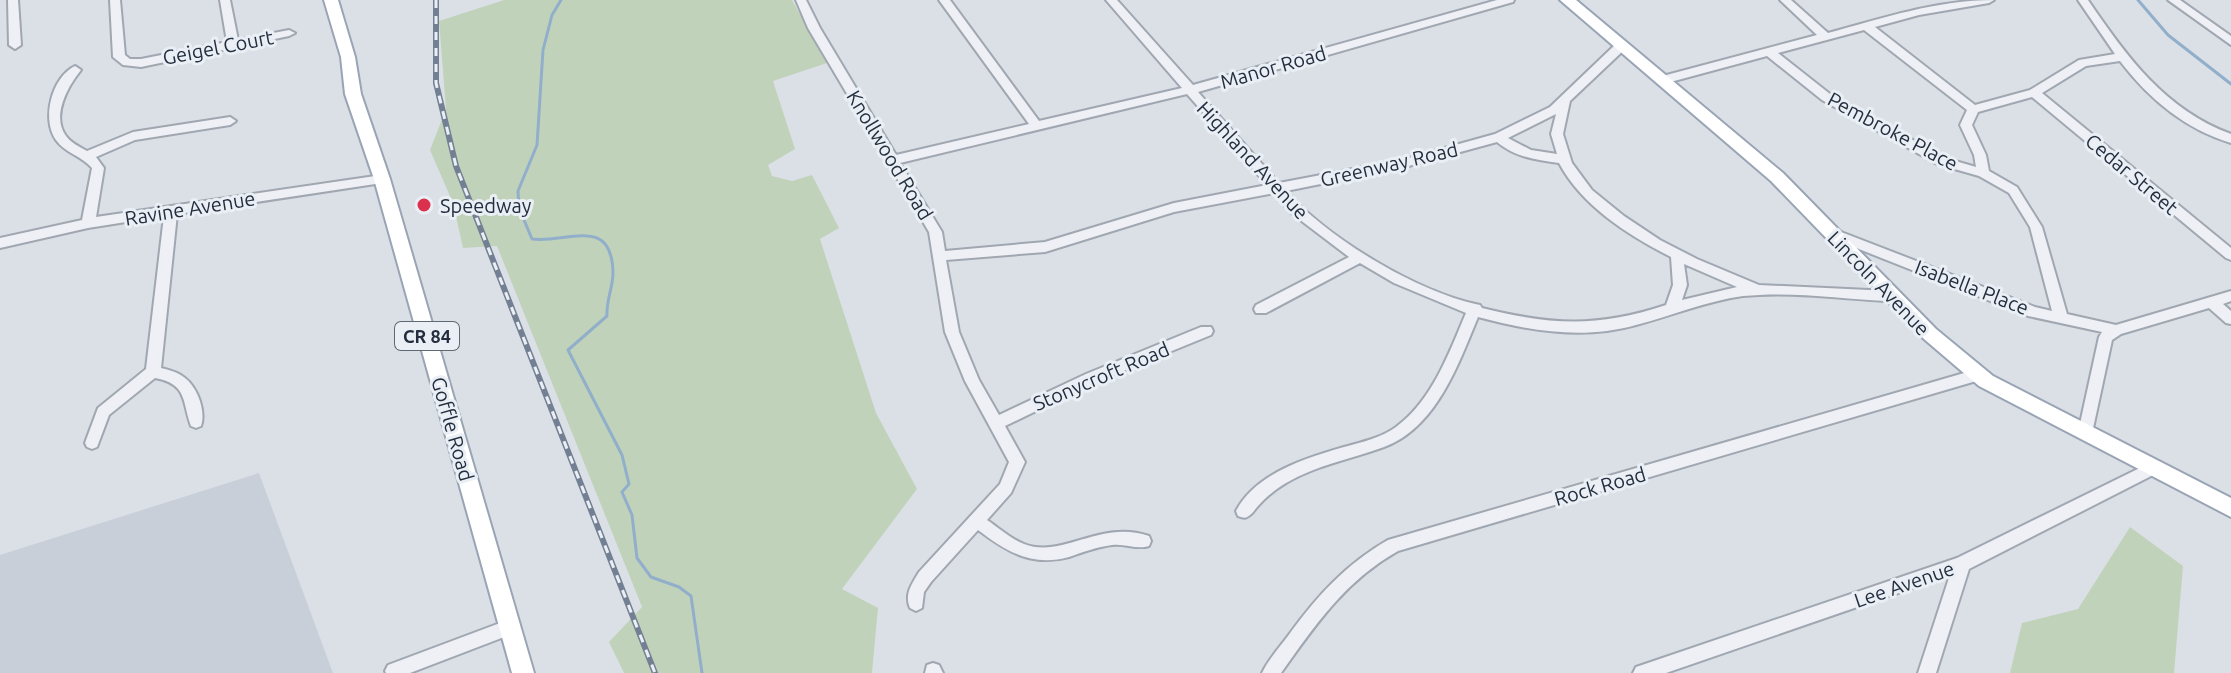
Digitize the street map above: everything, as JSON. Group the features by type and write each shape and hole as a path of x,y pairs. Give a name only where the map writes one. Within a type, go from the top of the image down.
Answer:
{"main road":[{"name":"Goffle Road","path":"331,0 348,57 353,94 382,179 523,673"},
{"name":"Lincoln Avenue","path":"1567,0 1779,178 1890,296 1978,375 2231,508"}],"street":[{"path":"13,0 15,45"},
{"name":"Geigel Court","path":"115,0 119,57 127,62 146,62 289,33"},
{"path":"225,0 233,44"},
{"name":"Knollwood Road","path":"801,0 814,28 928,215 939,242 952,332 972,381 1016,457 1017,467 1006,488 925,577 916,591 916,603"},
{"path":"944,0 1037,127"},
{"path":"1113,2 1131,0"},
{"name":"Manor Road","path":"894,160 1190,90 1509,0"},
{"path":"1785,0 1826,37"},
{"path":"1663,80 1918,12 1989,0"},
{"path":"2083,0 2120,57 2143,82 2174,108 2231,139"},
{"path":"2173,0 2231,41"},
{"name":"Highland Avenue","path":"1113,2 1276,189 1311,223 1360,257 1416,287 1516,321 1575,328 1627,323 1719,294 1762,290 1890,296"},
{"path":"1866,26 1973,109"},
{"name":"Greenway Road","path":"940,256 1045,247 1174,208 1424,159 1499,137 1540,119 1567,98 1621,46"},
{"name":"Pembroke Place","path":"1770,52 1826,97 1941,161 1983,173 2013,190 2029,211 2061,319"},
{"path":"1973,109 2034,93 2083,63 2120,57"},
{"path":"75,70 63,81 56,126 62,140 94,162 98,176 88,223"},
{"name":"Cedar Street","path":"2034,93 2231,255"},
{"path":"1567,98 1556,130 1563,159 1606,207 1677,258 1762,290"},
{"path":"1973,109 1966,125 1980,155 1983,173"},
{"path":"87,156 101,146 133,136 230,121"},
{"path":"1499,137 1528,156 1563,159"},
{"name":"Ravine Avenue","path":"0,243 88,223 382,179"},
{"path":"92,443 103,412 153,372 171,211"},
{"name":"Isabella Place","path":"1830,233 2033,312 2116,330"},
{"path":"1261,309 1360,257"},
{"path":"1673,306 1680,285 1677,258"},
{"path":"2085,433 2106,337 2116,330 2231,296"},
{"path":"2212,302 2231,319"},
{"path":"1244,511 1263,488 1287,475 1387,440 1404,430 1447,367 1475,309"},
{"name":"Stonycroft Road","path":"997,423 1091,378 1206,331"},
{"path":"153,372 172,375 192,395 196,422"},
{"name":"Rock Road","path":"1271,673 1335,585 1358,565 1394,545 1978,375"},
{"name":"Lee Avenue","path":"1642,673 1962,564 2154,467"},
{"path":"977,521 1031,553 1050,553 1113,536 1143,541"},
{"path":"1927,673 1962,564"},
{"path":"394,671 511,627"}],"shaded area":[{"path":"259,473 333,673 0,673 0,555"}],"green space":[{"path":"504,0 792,0 827,63 773,81 795,149 768,165 772,176 792,181 812,175 839,228 820,239 876,413 917,489 842,589 878,608 872,673 624,673 609,642 642,607 497,246 463,248 453,203 430,150 446,109 439,21"},
{"path":"2130,527 2183,566 2174,673 2010,673 2022,623 2078,609"}],"waterway":[{"path":"561,0 552,15 543,50 537,145 518,191 519,208 532,239 596,238 605,244 611,255 613,278 607,316 568,350 622,455 629,484 622,492 632,515 637,558 651,577 679,587 691,596 702,673"},
{"path":"2138,0 2168,35 2231,84"}],"railway":[{"path":"436,0 436,83 456,166 655,673"}],"place":[{"name":"Speedway","path":"424,205"}]}
